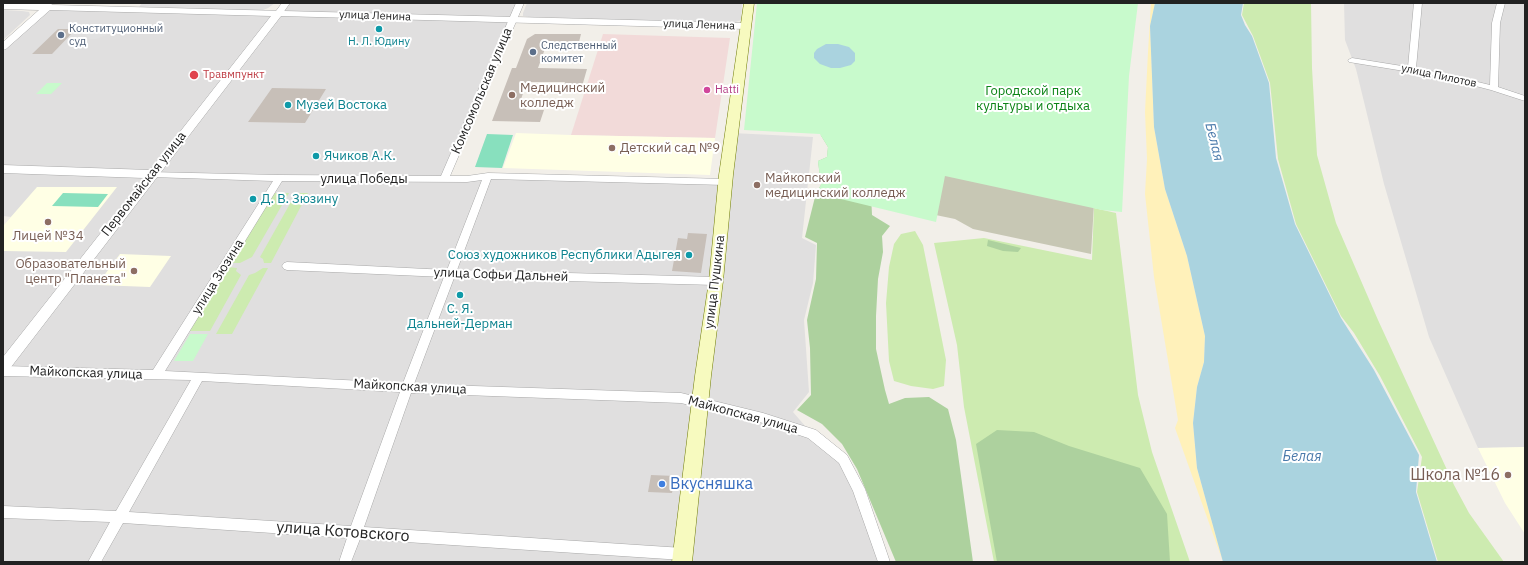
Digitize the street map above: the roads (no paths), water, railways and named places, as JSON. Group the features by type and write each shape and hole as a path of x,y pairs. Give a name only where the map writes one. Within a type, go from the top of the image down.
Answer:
{"main road":[{"name":"улица Пушкина","path":"682,558 716,281 726,182 749,3"}],"street":[{"name":"Первомайская улица","path":"3,367 286,3"},
{"name":"Комсомольская улица","path":"444,179 520,3"},
{"path":"1412,70 1418,3"},
{"path":"1494,88 1496,23 1501,3"},
{"name":"улица Ленина","path":"3,6 50,5 278,15 746,26"},
{"path":"3,47 50,5"},
{"name":"улица Пилотов","path":"1352,60 1441,75 1494,88 1525,99"},
{"name":"улица Победы","path":"3,169 279,178 466,180 488,176 726,182"},
{"path":"345,562 407,388 488,176"},
{"name":"улица Зюзина","path":"156,375 279,178"},
{"name":"улица Софьи Дальней","path":"287,266 450,274 716,281"},
{"name":"Майкопская улица","path":"3,371 156,375 407,388 681,398 700,402 763,418 812,434 843,460 859,489 884,562"},
{"path":"94,562 199,377"},
{"name":"улица Котовского","path":"3,512 119,517 682,558"}],"water":[{"name":"Белая","path":"1155,3 1243,3 1241,15 1252,36 1269,83 1276,158 1295,224 1341,318 1374,370 1419,455 1416,492 1437,562 1223,562 1197,468 1193,423 1197,387 1204,362 1205,336 1187,256 1165,189 1154,127 1150,26"},
{"path":"826,44 838,44 849,47 855,53 855,61 851,65 840,68 831,68 820,64 814,58 814,53 817,49"}],"place":[{"name":"Н. Л. Юдину","path":"379,29"},
{"name":"Конституционный суд","path":"61,35"},
{"name":"Следственный комитет","path":"533,52"},
{"name":"Травмпункт","path":"194,75"},
{"name":"Hatti","path":"707,90"},
{"name":"Медицинский колледж","path":"512,95"},
{"name":"Музей Востока","path":"288,105"},
{"name":"Детский сад №9","path":"612,148"},
{"name":"Ячиков А.К.","path":"316,156"},
{"name":"Майкопский медицинский колледж","path":"757,185"},
{"name":"Д. В. Зюзину","path":"253,199"},
{"name":"Лицей №34","path":"48,222"},
{"name":"Союз художников Республики Адыгея","path":"689,255"},
{"name":"Образовательный центр \"Планета\"","path":"134,271"},
{"name":"С. Я. Дальней-Дерман","path":"460,295"},
{"name":"Школа №16","path":"1508,475"},
{"name":"Вкусняшка","path":"662,484"}],"park label":[{"name":"Городской парк культуры и отдыха","path":"1033,98"}]}
